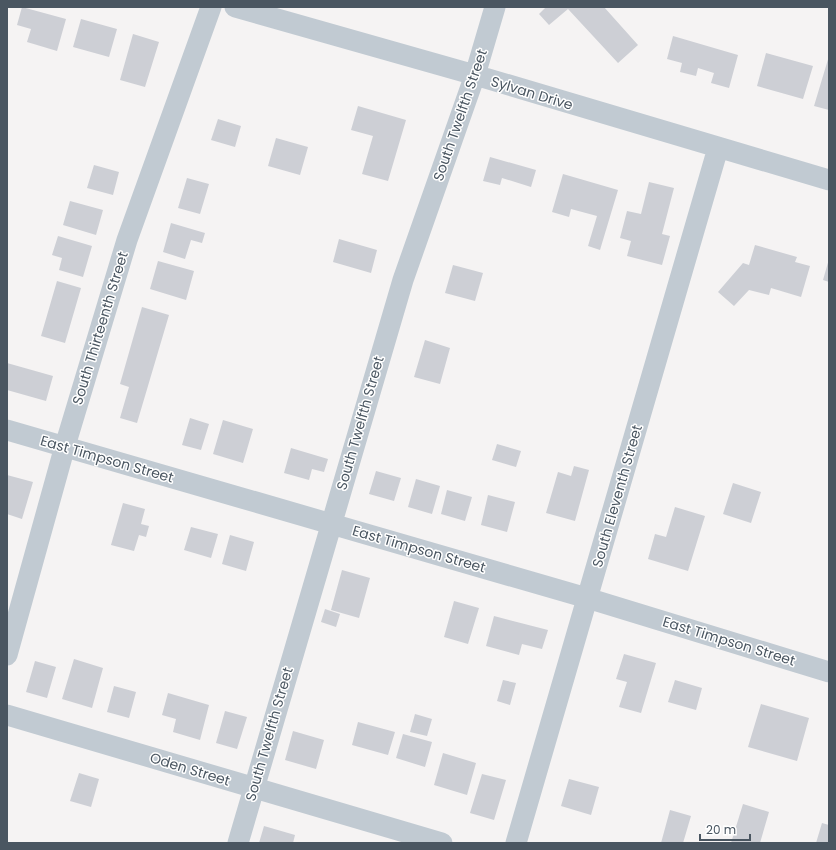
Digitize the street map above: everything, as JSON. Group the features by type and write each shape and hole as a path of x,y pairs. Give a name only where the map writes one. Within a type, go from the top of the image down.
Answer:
{"street":[{"name":"South Thirteenth Street","path":"7,655 65,446 134,217 211,7"},
{"name":"Sylvan Drive","path":"235,7 475,75 829,180"},
{"name":"South Twelfth Street","path":"238,843 403,280 475,75 495,7"},
{"name":"South Eleventh Street","path":"516,843 718,148"},
{"name":"East Timpson Street","path":"7,430 587,598 829,672"},
{"name":"Oden Street","path":"7,715 442,843"}],"building":[{"path":"22,7 66,19 57,51 27,42 31,29 17,25"},
{"path":"546,7 604,7 638,45 618,63 568,9 549,25 539,14"},
{"path":"81,19 117,29 109,57 73,47"},
{"path":"133,34 159,42 145,87 120,80"},
{"path":"673,36 738,55 729,88 711,83 714,73 698,68 696,76 680,72 682,63 667,59"},
{"path":"766,53 813,66 803,99 757,86"},
{"path":"829,56 829,110 814,106"},
{"path":"358,106 406,120 388,181 362,174 373,136 351,130"},
{"path":"218,119 241,126 235,147 211,140"},
{"path":"276,138 308,147 300,175 268,166"},
{"path":"490,157 536,170 531,187 502,178 500,185 483,181"},
{"path":"94,165 119,172 113,195 87,188"},
{"path":"563,174 618,190 600,250 588,246 597,216 571,209 569,217 552,212"},
{"path":"187,178 209,184 200,214 178,208"},
{"path":"649,182 674,188 662,234 670,236 662,265 627,256 631,241 620,238 627,211 641,214"},
{"path":"70,201 103,210 96,235 63,225"},
{"path":"171,223 205,233 202,243 191,240 185,259 163,252"},
{"path":"58,236 92,246 83,277 59,270 62,258 52,255"},
{"path":"339,239 377,250 371,273 333,262"},
{"path":"755,245 797,257 795,262 810,266 801,297 771,288 769,295 749,290 734,306 718,292 743,263 749,265"},
{"path":"829,259 829,282 823,280"},
{"path":"158,261 194,271 186,300 150,289"},
{"path":"453,265 483,273 475,301 445,293"},
{"path":"57,281 81,288 65,343 41,336"},
{"path":"142,307 169,315 137,423 120,418 129,387 120,384"},
{"path":"425,340 450,348 440,384 414,377"},
{"path":"7,363 53,376 46,401 7,390"},
{"path":"190,418 209,424 201,450 182,445"},
{"path":"223,420 253,429 243,463 213,454"},
{"path":"497,444 521,451 516,467 492,460"},
{"path":"291,448 328,459 324,472 312,469 309,480 284,473"},
{"path":"574,466 589,470 575,521 546,513 558,472 571,476"},
{"path":"376,471 401,478 394,501 369,494"},
{"path":"7,475 33,482 22,519 7,514"},
{"path":"416,479 440,486 432,514 408,507"},
{"path":"733,483 761,492 751,523 723,514"},
{"path":"447,490 472,497 465,521 441,514"},
{"path":"488,495 515,502 507,532 481,525"},
{"path":"123,503 145,509 141,524 149,526 146,537 139,535 134,551 111,545"},
{"path":"675,507 705,516 688,571 648,559 655,534 666,537"},
{"path":"191,527 218,534 211,558 184,550"},
{"path":"230,535 254,542 246,571 222,564"},
{"path":"342,570 370,578 359,618 331,610"},
{"path":"454,601 479,608 468,644 444,637"},
{"path":"325,609 340,614 336,627 321,622"},
{"path":"494,616 548,630 542,649 522,644 519,655 486,646"},
{"path":"624,654 656,663 641,713 619,707 627,682 616,679"},
{"path":"74,659 103,668 92,708 62,699"},
{"path":"35,661 56,667 47,698 26,692"},
{"path":"503,680 516,683 510,705 497,701"},
{"path":"675,680 702,688 696,710 668,702"},
{"path":"114,686 136,692 129,718 107,712"},
{"path":"168,693 209,705 200,740 173,732 176,719 162,715"},
{"path":"761,704 809,718 797,761 748,747"},
{"path":"225,711 247,717 237,749 216,743"},
{"path":"415,714 432,719 427,736 410,732"},
{"path":"358,722 395,732 388,755 352,745"},
{"path":"293,731 324,740 316,769 285,760"},
{"path":"403,734 432,742 425,767 396,758"},
{"path":"443,753 476,763 467,795 434,785"},
{"path":"79,773 99,779 91,807 70,801"},
{"path":"482,774 506,780 494,820 470,813"},
{"path":"569,779 599,787 591,815 561,806"},
{"path":"743,804 769,812 760,843 731,843"},
{"path":"670,810 691,816 683,843 661,843"},
{"path":"822,823 829,825 829,843 816,843"},
{"path":"264,826 295,835 293,843 259,843"}]}
